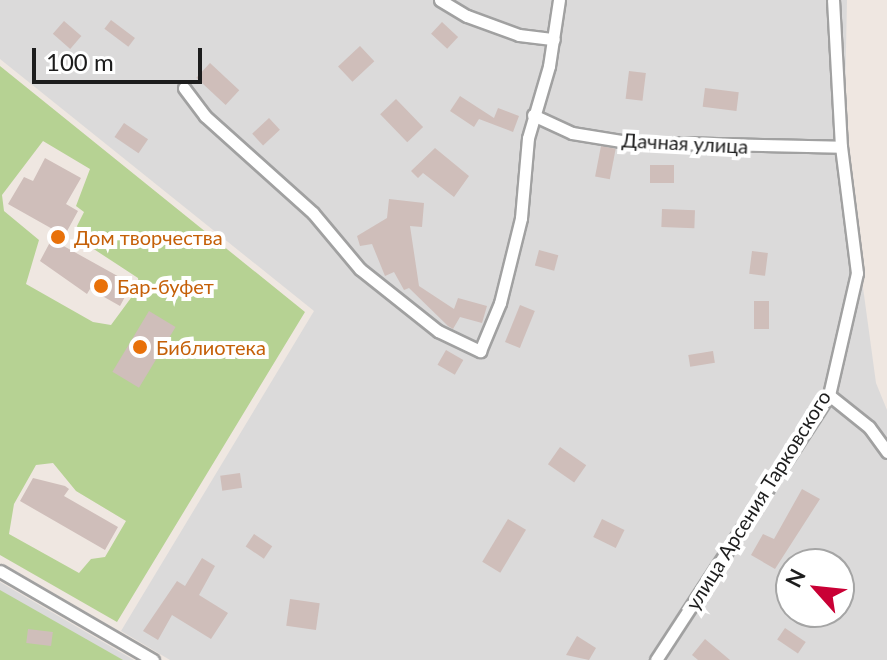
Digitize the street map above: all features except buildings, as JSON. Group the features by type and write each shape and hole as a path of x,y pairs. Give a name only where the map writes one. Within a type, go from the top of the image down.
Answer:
{"street":[{"path":"440,0 510,32 554,39"},
{"path":"184,88 205,116 313,213 360,269 428,324 480,351 500,303 521,218 533,115 554,39 559,0"},
{"name":"улица Арсения Тарковского","path":"656,660 829,395 857,273 841,147 833,0"},
{"name":"Дачная улица","path":"533,115 572,133 627,142 841,147"},
{"path":"829,395 869,427 887,452"},
{"path":"0,571 153,660"}],"shaded area":[{"path":"0,0 847,0 844,148 876,383 887,410 887,660 170,660 121,631 314,311 0,59"},
{"path":"0,582 134,660 0,660"}],"green space":[{"path":"0,66 305,312 117,622 0,555","holes":["43,141 90,169 76,206 84,212 77,226 83,242 138,278 139,287 111,325 93,322 26,284 39,240 4,211 2,195","53,463 76,491 126,521 105,557 91,559 79,573 9,534 14,504 36,465"]},
{"path":"0,590 123,660 0,660"}],"place":[{"name":"Дом творчества","path":"58,237"},
{"name":"Бар-буфет","path":"101,286"},
{"name":"Библиотека","path":"140,347"}]}
